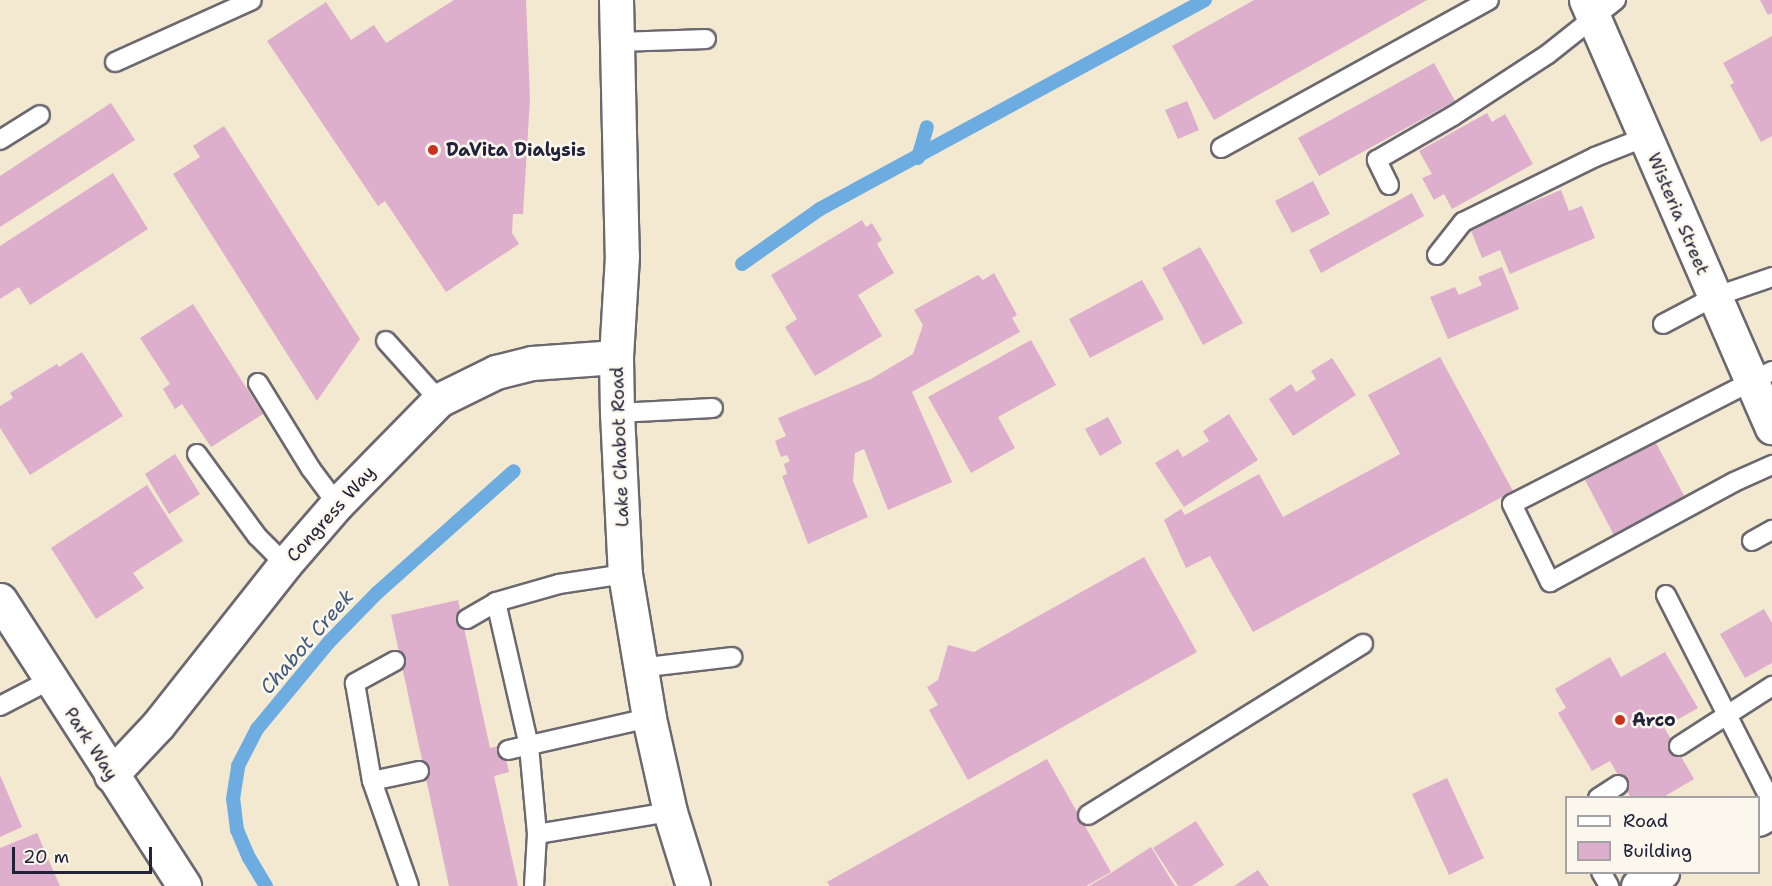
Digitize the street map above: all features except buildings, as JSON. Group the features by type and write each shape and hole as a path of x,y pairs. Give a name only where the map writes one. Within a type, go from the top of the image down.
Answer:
{"street":[{"name":"Lake Chabot Road","path":"616,0 619,42 622,256 616,357 625,574 649,718 670,812 693,886"},
{"name":"Wisteria Street","path":"1599,6 1646,137 1714,297 1762,377 1772,427"},
{"name":"Congress Way","path":"111,776 158,725 285,564 337,504 439,400 496,372 532,363 616,357"},
{"name":"Park Way","path":"0,600 111,776 184,886"},
{"path":"1638,886 1660,874"}],"lane":[{"path":"115,62 252,0"},
{"path":"1221,148 1489,0"},
{"path":"1389,185 1377,160 1453,116 1548,54 1599,6"},
{"path":"619,42 706,39"},
{"path":"0,140 40,115"},
{"path":"1437,255 1463,222 1595,157 1646,137"},
{"path":"1663,324 1714,297 1772,277"},
{"path":"386,341 439,400"},
{"path":"1762,377 1512,504 1550,582 1734,482 1772,465"},
{"path":"258,383 311,469 337,504"},
{"path":"617,413 713,408"},
{"path":"197,454 256,536 285,564"},
{"path":"1752,541 1772,530"},
{"path":"467,619 496,602 559,584 625,574"},
{"path":"1666,595 1772,803"},
{"path":"496,602 529,746 537,834 534,886"},
{"path":"1088,815 1363,644"},
{"path":"639,668 732,657"},
{"path":"395,661 355,683 372,781 409,886"},
{"path":"0,706 50,680"},
{"path":"1679,746 1772,686"},
{"path":"508,750 649,718"},
{"path":"372,781 419,771"},
{"path":"1601,796 1618,785"},
{"path":"537,834 670,812"}],"waterway":[{"path":"742,264 820,209 1205,0"},
{"path":"918,158 927,127"},
{"name":"Chabot Creek","path":"266,886 249,858 237,830 233,799 238,766 257,729 329,642 377,593 514,471"}],"place":[{"name":"DaVita Dialysis","path":"433,150"},
{"name":"Arco","path":"1620,720"}]}
